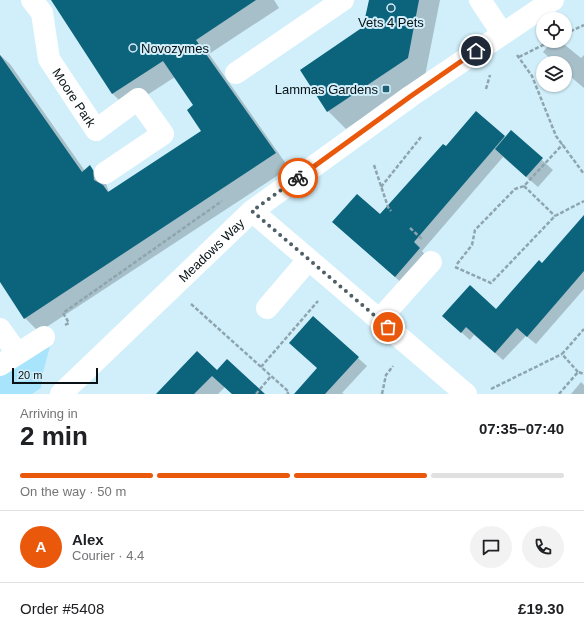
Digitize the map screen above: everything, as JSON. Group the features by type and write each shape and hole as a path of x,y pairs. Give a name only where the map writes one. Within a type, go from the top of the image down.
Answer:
{"street":[{"name":"Moore Park","path":"32,0 42,13 49,59 96,130 138,99 163,134 105,174"},
{"path":"236,73 344,0"},
{"path":"480,0 502,33"},
{"name":"Meadows Way","path":"61,394 176,286 252,211 411,96 502,33 553,0"},
{"path":"252,211 466,394"},
{"path":"267,308 308,260"},
{"path":"380,320 431,262"},
{"path":"0,329 8,359 44,337"}],"path":[{"path":"572,31 584,25"},
{"path":"502,33 532,76 556,136 584,174"},
{"path":"512,60 537,48"},
{"path":"486,90 491,72"},
{"path":"381,187 421,137"},
{"path":"450,273 472,245 476,230 515,189 524,186 563,144"},
{"path":"374,165 388,207 392,211"},
{"path":"524,186 555,216"},
{"path":"44,337 69,323 63,313 223,200"},
{"path":"455,267 491,284 555,216 584,201"},
{"path":"261,367 335,282"},
{"path":"176,286 197,311 272,376 289,392 287,394"},
{"path":"489,390 562,354 584,329"},
{"path":"562,354 578,372 584,374"},
{"path":"559,394 578,372"},
{"path":"256,394 272,376"}],"shaded area":[{"path":"52,339 43,372 41,388 32,394 0,394 0,376"}],"building":[{"path":"51,0 256,0 196,40 276,153 24,319 0,282 0,55 82,172 90,165 93,170 94,180 103,185 108,192 201,131 187,110 193,105 163,61 112,94"},
{"path":"369,0 419,0 408,58 327,112 300,70 363,27"},
{"path":"476,111 505,136 414,242 420,248 395,277 332,222 357,194 380,214 443,144 446,146"},
{"path":"511,130 543,158 526,177 495,149"},
{"path":"584,215 584,271 527,337 517,328 495,353 466,327 461,333 442,316 470,285 496,309 539,260 542,263"},
{"path":"313,316 359,357 325,394 294,394 317,368 289,343"},
{"path":"197,351 217,370 227,359 265,394 232,394 212,376 194,394 156,394"}],"way so far":[{"path":"298,178 252,211 388,327"}],"place":[{"name":"Vets 4 Pets","path":"391,8"},
{"name":"Novozymes","path":"133,48"},
{"name":"Lammas Gardens","path":"386,89"}],"route":[{"path":"298,178 476,51"}]}
